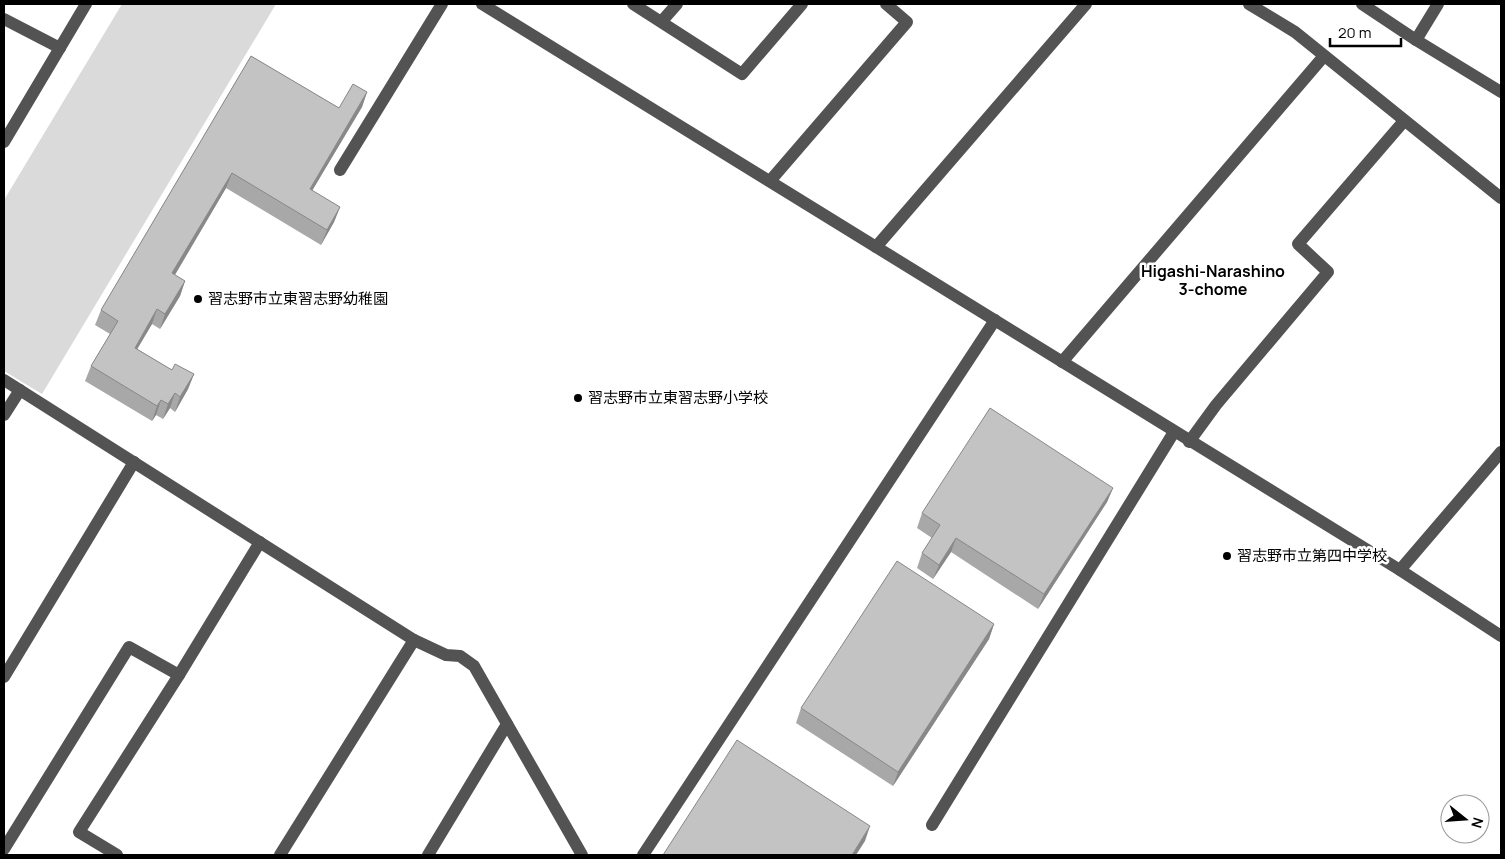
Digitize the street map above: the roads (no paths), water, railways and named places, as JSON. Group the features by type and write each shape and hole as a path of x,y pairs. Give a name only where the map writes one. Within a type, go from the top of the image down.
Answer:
{"street":[{"path":"4,142 86,4"},
{"path":"340,170 442,4"},
{"path":"482,4 876,246 1189,442 1400,570 1501,636"},
{"path":"633,4 742,74 802,4"},
{"path":"662,22 677,4"},
{"path":"770,181 908,22 886,4"},
{"path":"876,246 1086,4"},
{"path":"1249,4 1295,32 1501,198"},
{"path":"1362,4 1416,40 1501,92"},
{"path":"1416,40 1438,4"},
{"path":"4,19 60,48"},
{"path":"1062,362 1324,56"},
{"path":"1189,442 1216,405 1328,272 1298,244 1404,121"},
{"path":"643,855 995,320"},
{"path":"4,380 414,640 446,656 460,656 474,666 582,855"},
{"path":"4,415 20,390"},
{"path":"932,825 1174,432"},
{"path":"1400,570 1501,452"},
{"path":"4,677 134,462"},
{"path":"117,855 79,832 179,675 260,542"},
{"path":"280,855 414,640"},
{"path":"4,849 129,647 179,675"},
{"path":"428,855 508,724"}],"place":[{"name":"習志野市立東習志野幼稚園","path":"198,299"},
{"name":"習志野市立東習志野小学校","path":"578,398"},
{"name":"習志野市立第四中学校","path":"1227,556"}],"district":[{"name":"Higashi-Narashino 3-chome","path":"1213,280"}]}
